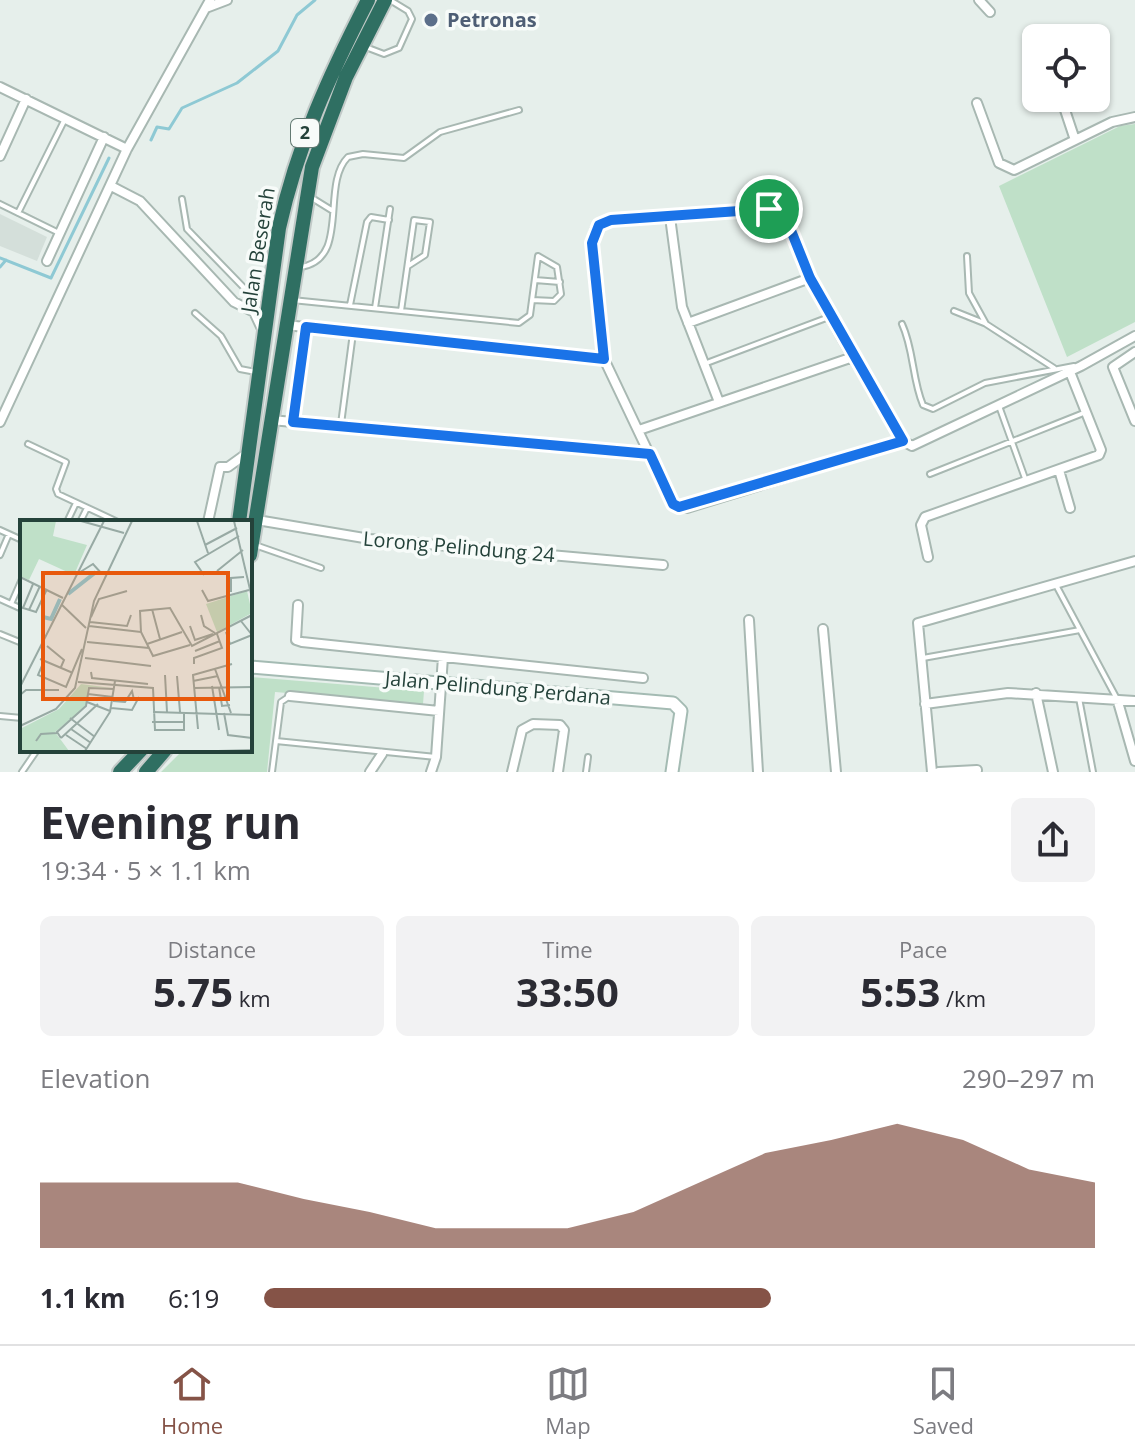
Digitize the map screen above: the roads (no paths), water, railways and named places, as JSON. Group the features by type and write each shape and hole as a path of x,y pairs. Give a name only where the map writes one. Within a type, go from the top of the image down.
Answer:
{"highway":[{"name":"Jalan Beserah","path":"295,267 306,195 329,118 362,46 388,0"},
{"name":"Jalan Beserah","path":"239,520 284,204 304,135 366,1"},
{"name":"2","path":"286,325 295,267"},
{"path":"269,298 290,300"},
{"name":"Jalan Beserah","path":"252,545 286,325"},
{"path":"120,772 139,752"},
{"path":"146,772 163,752"}],"street":[{"path":"0,422 127,149 208,4 227,0"},
{"path":"979,0 990,12"},
{"path":"0,87 127,149"},
{"path":"0,156 26,99"},
{"path":"977,103 999,163 1014,170 1112,122 1135,117"},
{"path":"1066,112 1075,140"},
{"path":"47,261 104,137"},
{"path":"111,186 140,201 234,302 250,311 264,335"},
{"path":"903,441 687,508 673,504 604,359 592,243 595,230 611,220 769,209 786,218 810,278 853,357 903,441 915,446 1070,372 1135,336"},
{"path":"670,217 679,290 688,323 719,402"},
{"path":"250,311 264,298 272,276"},
{"path":"688,323 810,278"},
{"path":"286,325 604,359"},
{"path":"293,422 306,327"},
{"path":"1135,352 1116,362 1113,367 1135,421"},
{"path":"639,430 853,357"},
{"path":"928,557 921,520 1099,455 1101,450 1070,372"},
{"path":"271,420 650,454"},
{"path":"208,520 220,467 228,467 249,451"},
{"path":"228,467 244,493"},
{"path":"1059,470 1070,508"},
{"name":"Lorong Pelindung 24","path":"257,520 370,539 663,565"},
{"path":"932,772 918,623 1135,561"},
{"name":"Jalan Pelindung Perdana","path":"298,605 296,640 302,642 643,678"},
{"path":"749,620 758,772"},
{"path":"823,629 836,772"},
{"path":"431,772 436,757 443,657"},
{"name":"Jalan Pelindung Perdana","path":"252,667 673,703 681,711 672,772"},
{"path":"925,704 986,694 1036,693 1135,701"},
{"path":"1036,693 1053,772"},
{"name":"Jalan Pelindung Perdana","path":"290,696 439,711"},
{"path":"1118,702 1135,761"},
{"path":"512,772 522,730 545,723 560,725 564,730 558,772"},
{"path":"370,772 382,754"},
{"path":"939,772 977,770"}],"lane":[{"path":"362,46 384,54 399,48 412,19 408,11 388,0"},
{"path":"295,267 312,265 323,256 339,170 352,155 404,158 440,132 519,110"},
{"path":"18,213 66,117"},
{"path":"306,195 333,211"},
{"path":"182,199 187,229 249,293 250,311"},
{"path":"0,204 60,233"},
{"path":"375,308 390,209"},
{"path":"350,306 367,222 371,217 389,220"},
{"path":"401,311 414,220 430,222 425,255 408,266"},
{"path":"290,300 519,323 530,315 532,300 535,280 538,256 557,267 559,298 532,300"},
{"path":"967,256 969,293 986,324"},
{"path":"535,280 560,282"},
{"path":"954,311 986,324 1054,368"},
{"path":"195,313 221,336 240,369 258,372"},
{"path":"704,364 831,316"},
{"path":"902,324 914,358 918,392 923,405 933,409 985,383 1029,376 1054,368 1081,366"},
{"path":"341,426 353,332"},
{"path":"999,406 1026,481"},
{"path":"930,474 1086,412"},
{"path":"28,444 64,460 66,466 56,492 107,520"},
{"path":"68,520 76,503"},
{"path":"81,520 87,508"},
{"path":"0,530 20,539"},
{"path":"0,555 9,534"},
{"path":"252,550 321,568"},
{"path":"11,604 20,584"},
{"path":"1056,585 1118,702"},
{"path":"0,599 20,608"},
{"path":"920,659 1080,630"},
{"path":"0,634 20,642"},
{"path":"272,772 281,702 290,696"},
{"path":"1078,696 1093,772"},
{"path":"0,716 20,718"},
{"path":"276,741 436,757"},
{"path":"22,772 36,752"},
{"path":"586,772 588,757"}],"waterway":[{"path":"151,140 157,127 169,129 182,108 237,83 278,51 297,15 315,0"},
{"path":"0,258 51,278 109,158"},
{"path":"0,267 6,260"}],"place":[{"name":"Petronas","path":"431,20"}]}
